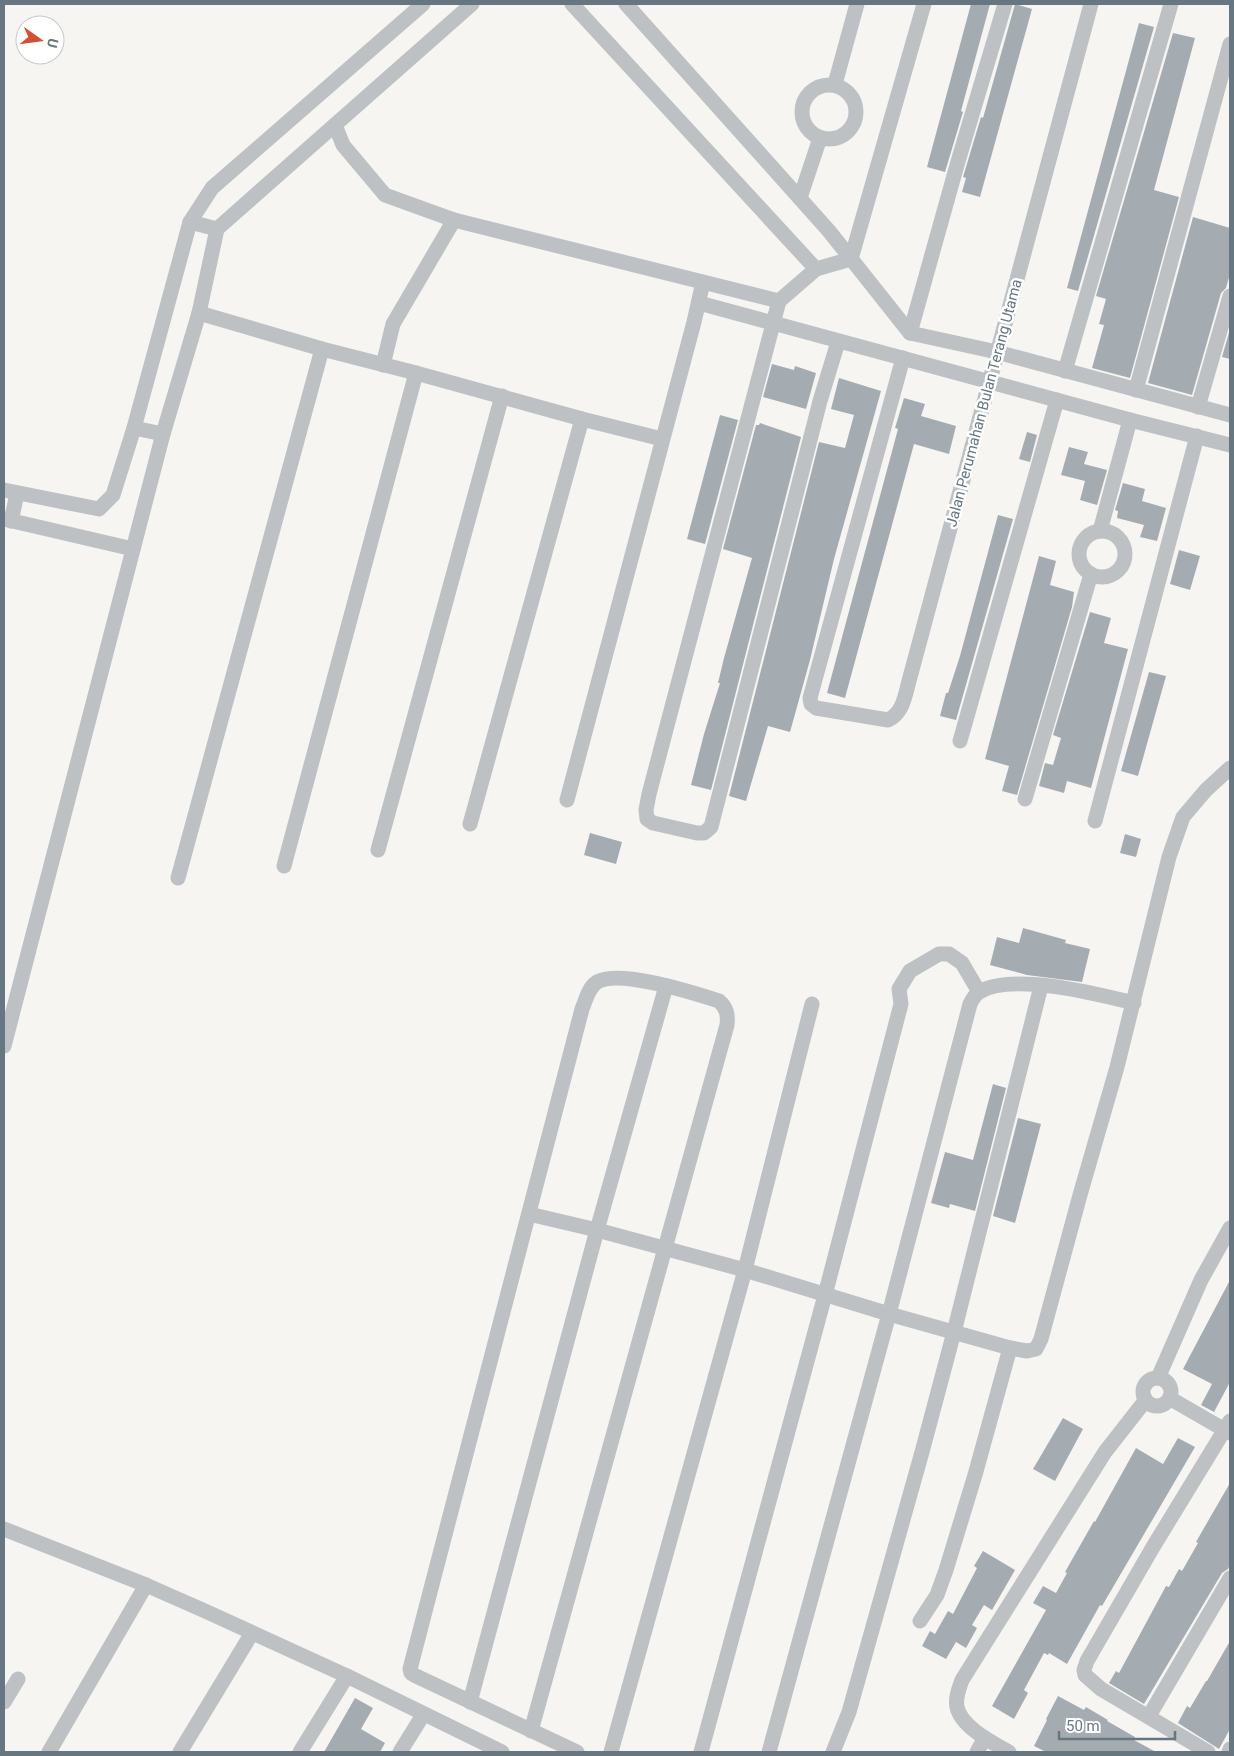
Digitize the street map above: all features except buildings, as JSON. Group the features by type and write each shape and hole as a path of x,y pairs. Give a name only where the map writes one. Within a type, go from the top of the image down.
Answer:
{"street":[{"path":"133,549 7,520 11,492 99,509 114,495 190,222 212,188 423,4"},
{"path":"4,1046 163,434 199,313 217,229 472,4"},
{"path":"572,4 816,269"},
{"path":"626,4 829,231 910,333 997,352 1230,415"},
{"path":"835,84 856,4"},
{"path":"851,259 924,4"},
{"path":"910,333 1005,4"},
{"name":"Jalan Perumahan Bulan Terang Utama","path":"903,358 810,698 811,704 816,708 888,720 898,713 909,681 1091,4"},
{"path":"1065,371 1171,4"},
{"path":"1136,390 1230,44"},
{"path":"823,84 835,84 846,90 854,100 856,112 853,125 845,134 833,139 820,138 810,132 803,122 801,110 804,99 812,89 823,84"},
{"path":"335,125 343,146 385,195 454,220 779,302"},
{"path":"800,198 820,138"},
{"path":"383,365 393,324 454,220"},
{"path":"190,222 217,229"},
{"path":"838,342 820,401 711,827 704,833 697,833 653,823 647,819 646,810 649,794 779,302 816,269 851,259"},
{"path":"567,800 703,282"},
{"path":"1198,407 1230,296"},
{"path":"698,303 1130,420 1230,445"},
{"path":"199,313 322,350 416,373 662,439"},
{"path":"178,878 322,350"},
{"path":"284,866 416,373"},
{"path":"378,850 502,396"},
{"path":"960,741 1057,400"},
{"path":"470,824 582,419"},
{"path":"1100,531 1130,420"},
{"path":"134,428 163,434"},
{"path":"1095,821 1197,436"},
{"path":"1100,531 1112,533 1121,541 1125,553 1122,565 1114,574 1102,577 1091,574 1082,566 1080,561 1081,543 1089,534 1100,531"},
{"path":"1025,799 1091,574"},
{"path":"529,1214 597,1230 745,1270 889,1314 1010,1348 1027,1351 1036,1348 1041,1339 1134,1004 1150,929 1169,857 1183,817 1206,790 1230,768"},
{"path":"701,1752 825,1295 901,1004 898,989 910,971 939,954 949,954 962,963 979,992"},
{"path":"531,1731 728,1018 724,1005 719,1001 666,986 634,980 612,978 597,983 588,993 582,1009 410,1669 412,1674 531,1731 577,1752"},
{"path":"769,1752 889,1314 966,1013 970,1004 979,992 1001,985 1015,984 1104,996 1134,1004"},
{"path":"470,1702 597,1230 666,986"},
{"path":"833,1752 849,1712 954,1332 1041,986"},
{"path":"612,1752 745,1270 812,1004"},
{"path":"1158,1378 1201,1280 1230,1228"},
{"path":"920,1621 937,1595 946,1570 975,1475 1010,1348"},
{"path":"1158,1378 1170,1384 1172,1389 1170,1398 1164,1406 1159,1407 1149,1404 1143,1397 1143,1388 1149,1380 1158,1378"},
{"path":"1170,1398 1228,1428 1153,1547 1087,1661 1084,1670 1085,1675 1101,1690 1149,1716 1208,1752"},
{"path":"1004,1751 984,1739 965,1721 957,1706 962,1680 1105,1452 1145,1401"},
{"path":"4,1529 146,1585 347,1676 423,1715 502,1752"},
{"path":"1149,1716 1230,1578"},
{"path":"49,1752 146,1585"},
{"path":"180,1752 252,1633"},
{"path":"300,1752 347,1676"},
{"path":"4,1702 18,1679"},
{"path":"400,1752 423,1715"},
{"path":"977,1752 984,1739"}]}
